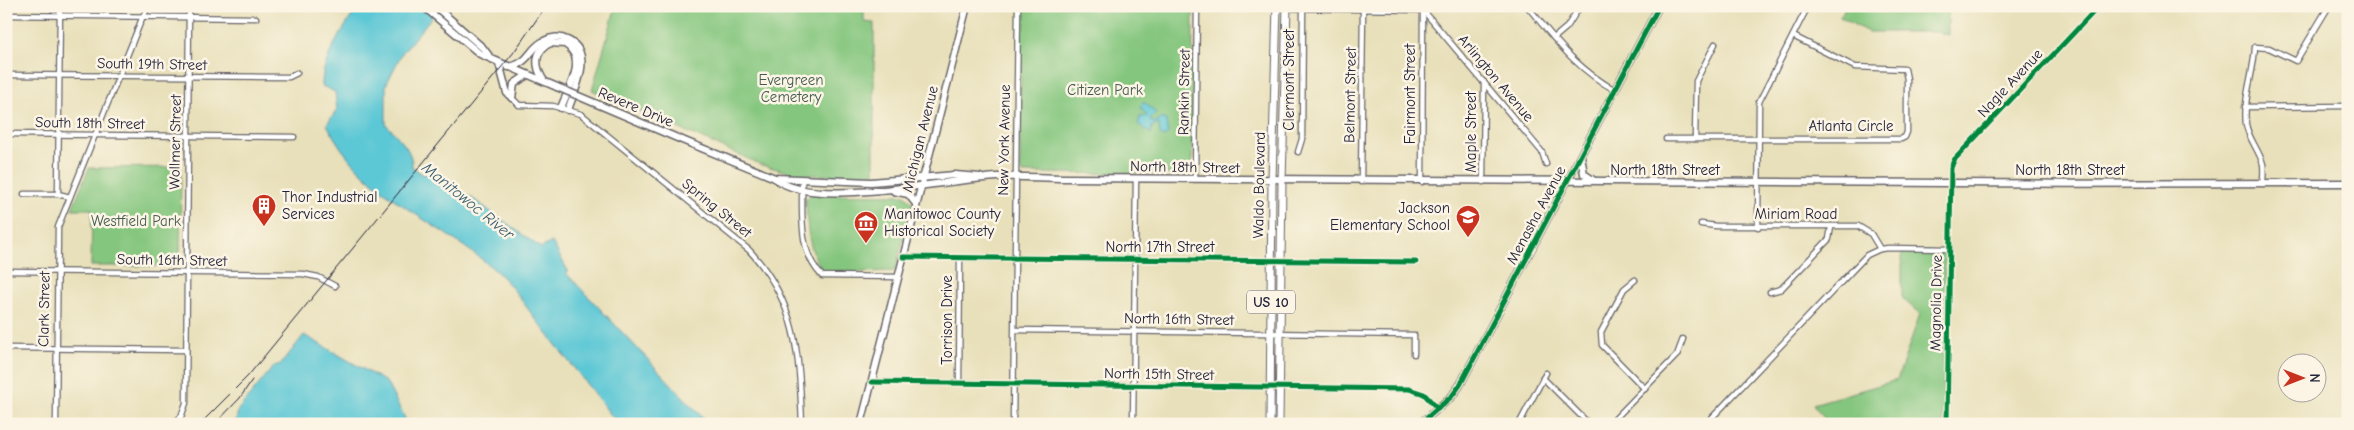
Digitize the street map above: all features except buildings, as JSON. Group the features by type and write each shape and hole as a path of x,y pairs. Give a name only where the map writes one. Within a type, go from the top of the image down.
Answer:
{"main road":[{"name":"Revere Drive","path":"423,6 480,54 489,56 499,63 775,178 802,181"},
{"name":"Michigan Avenue","path":"861,424 967,6"},
{"name":"Menasha Avenue","path":"1420,424 1438,409 1460,385 1659,6"},
{"name":"Waldo Boulevard","path":"1270,424 1272,180 1277,7"},
{"name":"Waldo Boulevard","path":"1279,424 1282,181 1287,7"},
{"name":"Revere Drive","path":"438,8 484,48 489,56"},
{"path":"508,67 524,62 538,45 549,38 561,38 574,44 581,54 582,64 565,109"},
{"path":"545,82 537,68 536,58 539,52 550,43 565,44 575,52 577,65 565,109"},
{"path":"499,63 507,93 512,98"},
{"path":"512,98 514,84 527,75"},
{"path":"1581,155 1584,174 1597,182"},
{"name":"North 18th Street","path":"802,181 871,182 955,175 982,178 1136,178 1362,182 2348,183"},
{"name":"Revere Drive","path":"775,178 781,184 802,190"},
{"name":"North 18th Street","path":"802,190 867,191 982,178"},
{"path":"888,189 908,194 916,204"}],"street":[{"path":"58,194 60,6"},
{"path":"143,6 143,16"},
{"path":"143,16 149,6"},
{"name":"Wollmer Street","path":"172,424 181,417 186,402 189,6"},
{"name":"New York Avenue","path":"1013,424 1018,6"},
{"name":"Rankin Street","path":"1195,179 1197,6"},
{"path":"1527,6 1586,73 1615,90"},
{"path":"1554,38 1567,27 1580,6"},
{"path":"1758,227 1759,102 1808,6"},
{"name":"Nagle Avenue","path":"1951,183 1951,168 1954,160 2100,6"},
{"path":"2263,183 2263,165 2247,130 2245,107 2245,98 2255,64 2255,46 2269,48 2296,61 2329,6"},
{"path":"1277,7 1422,8"},
{"name":"Clermont Street","path":"1298,152 1302,139 1302,8"},
{"name":"Arlington Avenue","path":"1422,8 1542,152 1546,164"},
{"name":"Fairmont Street","path":"1422,8 1422,182"},
{"name":"Belmont Street","path":"1362,182 1363,9"},
{"path":"6,15 256,18"},
{"name":"Clark Street","path":"56,424 58,228 143,16"},
{"name":"Atlanta Circle","path":"1758,139 1901,139 1907,134 1907,79 1905,69 1855,67 1793,36"},
{"path":"1695,139 1696,81 1715,44"},
{"name":"South 19th Street","path":"6,75 289,77 298,73"},
{"name":"Maple Street","path":"1483,182 1484,82"},
{"name":"Spring Street","path":"512,98 520,105 565,109 581,114 749,250 762,264 785,303 797,344 802,424"},
{"path":"2245,107 2348,106"},
{"name":"South 18th Street","path":"6,134 294,137"},
{"path":"1666,139 1758,139"},
{"path":"1132,424 1136,178"},
{"path":"802,181 805,244 816,269 822,276 898,277"},
{"name":"Magnolia Drive","path":"1947,424 1951,183"},
{"path":"24,194 58,194 70,197"},
{"name":"Miriam Road","path":"1701,224 1758,227 1864,228 1871,234 1880,249"},
{"path":"1770,292 1781,289 1829,239 1831,227"},
{"path":"1706,424 1862,259 1880,249 1950,249"},
{"name":"North 17th Street","path":"903,257 1416,262"},
{"name":"Torrison Drive","path":"959,383 960,258"},
{"name":"South 16th Street","path":"6,271 303,274 318,278 335,286"},
{"path":"1635,280 1624,289 1601,332 1600,338 1602,345 1645,389"},
{"name":"North 16th Street","path":"1015,330 1414,335 1414,354"},
{"path":"1610,424 1677,355 1683,339"},
{"path":"6,348 186,350"},
{"path":"1519,424 1545,376 1590,424"},
{"name":"North 15th Street","path":"872,382 1409,389 1424,394 1438,409"}],"green space":[{"name":"Evergreen Cemetery","path":"616,6 864,6 864,22 874,23 874,176 799,175 762,165 592,90"},
{"name":"Citizen Park","path":"1021,6 1193,6 1192,158 1190,172 1187,174 1023,173 1020,168"},
{"path":"1846,6 1948,6 1948,35 1937,32 1868,32 1840,17"},
{"name":"Westfield Park","path":"181,167 180,266 91,266 92,209 72,209 89,168"},
{"path":"811,194 905,195 912,202 912,206 895,271 830,273 823,271 814,254 809,236 806,199"},
{"path":"1902,252 1941,252 1945,254 1943,424 1829,424 1813,404 1897,380 1920,314 1902,298"}],"water":[{"name":"Manitowoc River","path":"358,6 441,6 402,53 386,85 386,124 407,149 412,161 412,167 424,175 430,168 541,248 552,242 568,271 566,273 709,424 618,424 514,290 497,272 475,254 381,189 341,149 327,124 337,110 335,92 322,86 323,75 334,44"},
{"path":"1144,102 1156,113 1150,119 1151,122 1158,122 1161,118 1166,120 1168,134 1165,137 1160,135 1159,124 1152,126 1151,134 1138,124 1140,117 1147,116 1140,107"},
{"path":"304,335 386,382 408,424 233,424 236,421 238,410 274,366 281,364"}],"railway":[{"path":"200,424 248,376 514,52 546,6"},
{"path":"215,424 240,398 252,380"}],"cycle path":[{"path":"1420,424 1452,396 1460,385 1659,6"},
{"path":"1947,424 1951,168 1954,160 2099,6"},
{"path":"903,257 1416,262"},
{"path":"872,382 1409,389 1424,394 1438,409"}],"place":[{"name":"Thor Industrial Services","path":"264,227"},
{"name":"Jackson Elementary School","path":"1468,238"},
{"name":"Manitowoc County Historical Society","path":"866,244"}]}
